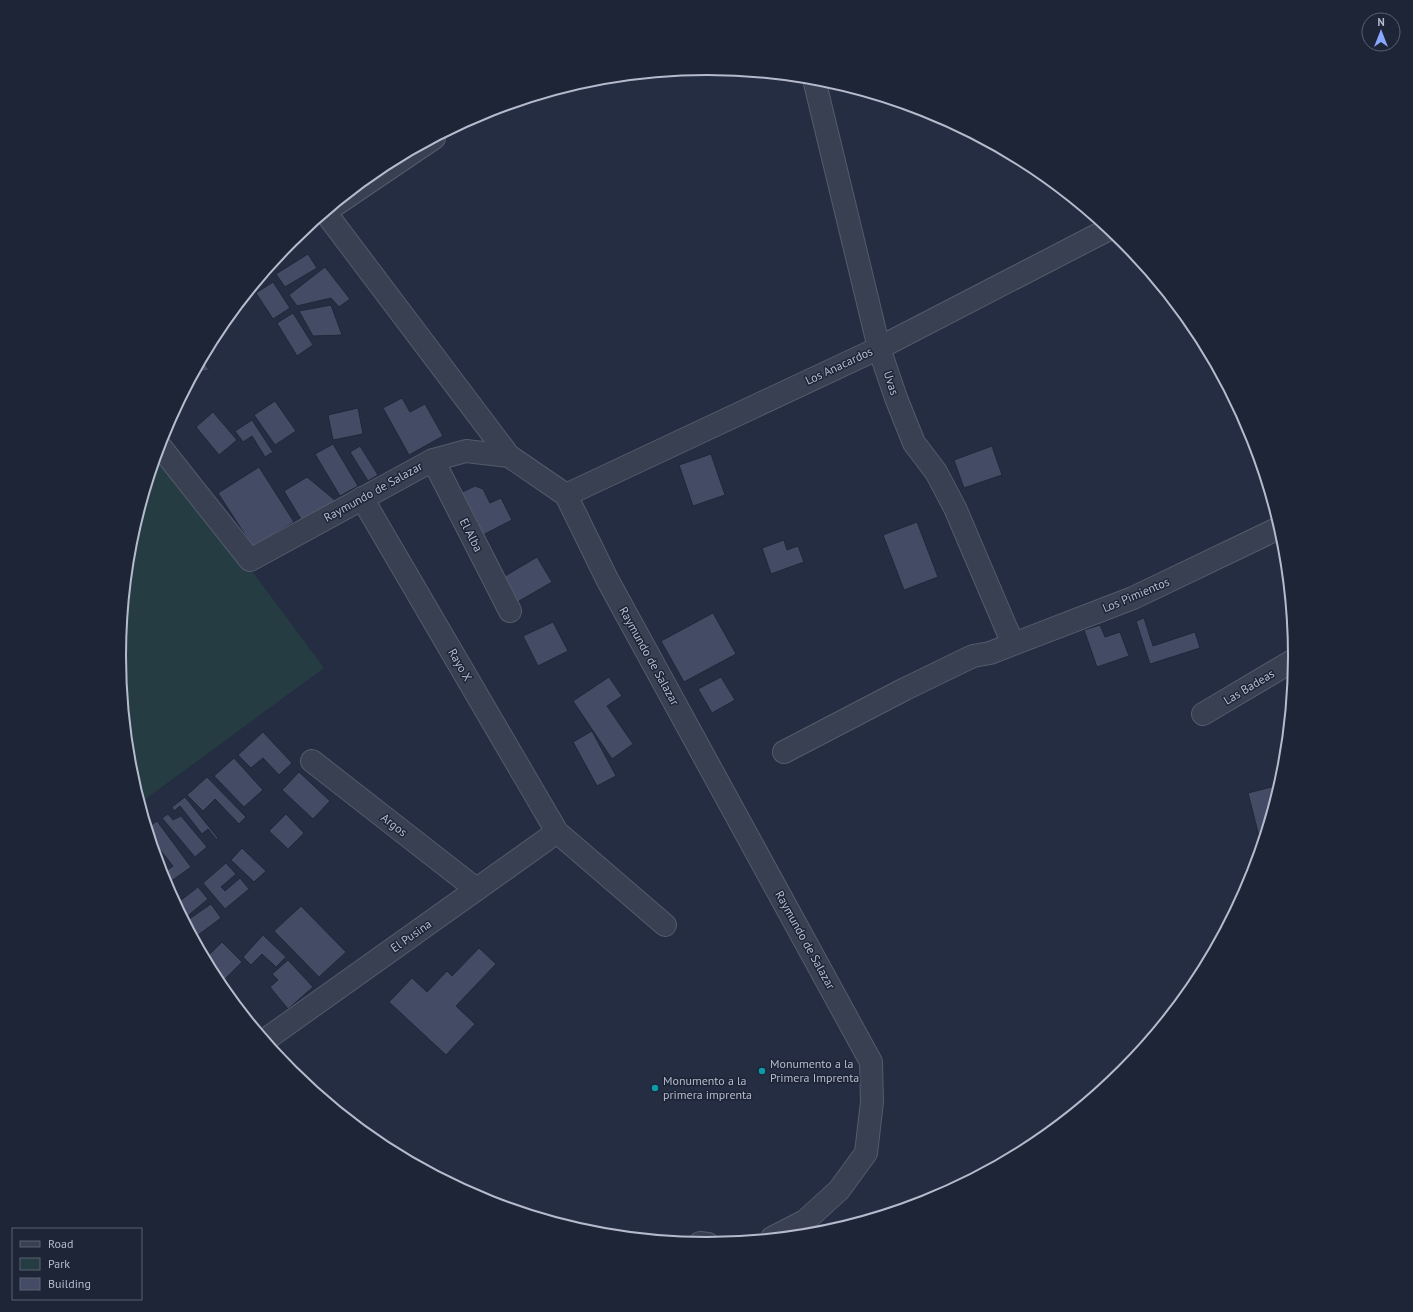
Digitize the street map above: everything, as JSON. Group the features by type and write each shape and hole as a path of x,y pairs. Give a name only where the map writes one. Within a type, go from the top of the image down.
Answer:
{"street":[{"name":"Uvas","path":"816,85 879,348 896,398 914,443 936,472 955,508 1013,644"},
{"path":"328,215 509,456"},
{"name":"Los Anacardos","path":"566,495 879,348 1103,232"},
{"name":"Raymundo de Salazar","path":"164,450 250,560 433,460 466,451 509,456 566,495 607,579 871,1062 872,1102 866,1153 839,1190 805,1221 784,1232"},
{"name":"El Alba","path":"433,460 510,611"},
{"name":"Rayo X","path":"362,498 557,832 664,925"},
{"name":"Los Pimientos","path":"784,752 905,689 973,656 990,653 1134,598 1273,531"},
{"name":"Las Badeas","path":"1203,714 1288,664"},
{"name":"Argos","path":"312,761 476,889"},
{"name":"El Pusina","path":"269,1037 557,832"}],"green space":[{"path":"163,451 324,668 144,800 130,732 126,656 127,618 130,580 145,506"}],"building":[{"path":"308,254 317,268 285,287 276,274"},
{"path":"325,267 350,299 339,307 331,298 297,306 289,295"},
{"path":"273,282 290,308 273,319 256,293"},
{"path":"331,305 342,335 313,336 299,311"},
{"path":"293,313 313,345 297,356 277,323"},
{"path":"204,363 209,370 199,372"},
{"path":"402,398 410,412 425,404 443,436 409,455 383,408"},
{"path":"275,401 296,431 275,445 254,415"},
{"path":"358,408 363,434 333,440 328,415"},
{"path":"213,412 237,440 219,455 196,427"},
{"path":"252,420 273,452 265,457 252,436 243,442 235,431"},
{"path":"333,444 358,486 340,496 315,454"},
{"path":"360,446 378,475 368,481 350,452"},
{"path":"992,446 1002,475 964,488 954,460"},
{"path":"711,454 725,495 693,506 679,465"},
{"path":"259,467 294,522 253,547 218,493"},
{"path":"307,477 336,501 302,521 284,491"},
{"path":"475,486 483,489 490,503 501,498 512,520 479,537 458,494"},
{"path":"917,522 938,577 904,590 883,535"},
{"path":"784,540 787,550 798,546 804,562 771,574 762,548"},
{"path":"537,557 552,582 514,604 500,579"},
{"path":"713,613 736,654 684,682 661,641"},
{"path":"1144,618 1153,646 1195,632 1200,648 1150,664 1136,621"},
{"path":"553,622 568,651 538,666 523,636"},
{"path":"1100,625 1105,637 1120,632 1129,656 1097,667 1084,630"},
{"path":"609,677 622,696 607,706 633,744 612,759 573,701"},
{"path":"721,677 735,700 712,713 698,689"},
{"path":"592,731 616,776 597,786 573,742"},
{"path":"263,732 292,763 279,775 263,758 251,768 238,755"},
{"path":"234,758 263,790 244,807 214,776"},
{"path":"299,772 330,801 313,819 282,790"},
{"path":"207,777 246,817 239,824 215,799 203,811 187,795"},
{"path":"1272,787 1259,836 1248,793"},
{"path":"185,797 218,838 217,840 208,829 202,834 180,806 174,811 172,807"},
{"path":"168,814 173,820 181,816 207,847 195,857 162,818"},
{"path":"286,814 304,833 288,849 269,831"},
{"path":"157,821 191,867 171,881 167,870 173,866 157,846 151,825"},
{"path":"242,848 266,871 254,882 231,860"},
{"path":"226,863 236,874 221,887 225,891 240,878 249,889 225,909 203,883"},
{"path":"198,887 208,899 187,917 180,901"},
{"path":"211,904 221,918 197,936 189,920"},
{"path":"301,906 346,952 319,977 274,931"},
{"path":"263,935 286,957 276,967 262,954 251,965 243,957"},
{"path":"222,942 242,962 224,980 209,955"},
{"path":"479,948 496,964 456,1006 475,1024 446,1055 389,1002 412,978 427,992 447,971 452,976"},
{"path":"288,960 313,987 288,1009 270,987 278,980 272,974"}],"place":[{"name":"Monumento a la Primera Imprenta","path":"762,1071"},
{"name":"Monumento a la primera imprenta","path":"655,1088"}]}
